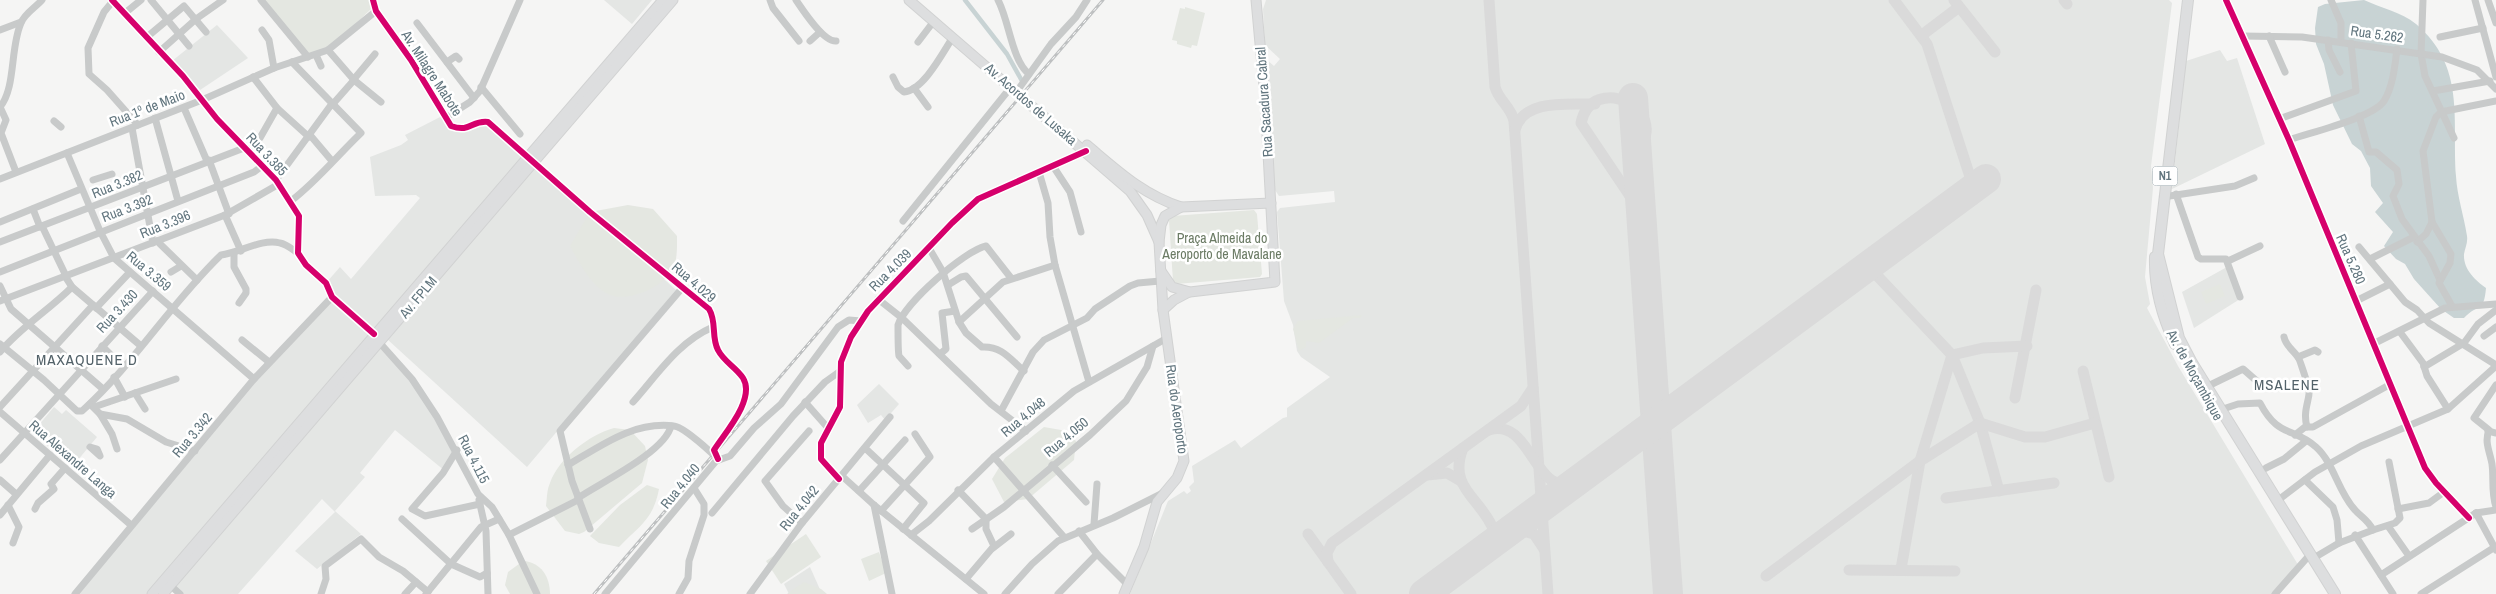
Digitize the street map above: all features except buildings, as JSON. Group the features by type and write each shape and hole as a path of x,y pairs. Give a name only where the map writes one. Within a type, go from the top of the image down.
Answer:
{"highway":[{"name":"Av. de Moçambique","path":"2184,0 2159,206 2155,254 2156,290 2164,318 2183,360 2259,470"},
{"name":"Av. de Moçambique","path":"2188,0 2163,197 2158,254 2179,338 2206,387 2259,470"},
{"name":"N1","path":"2259,470 2327,594"},
{"name":"N1","path":"2259,470 2309,559 2335,594"}],"main road":[{"path":"531,156 663,0"},
{"name":"Av. FPLM","path":"163,594 229,511 531,156 673,0"},
{"name":"Av. Acordos de Lusaka","path":"909,0 1137,186 1162,201 1181,207"},
{"name":"Av. Acordos de Lusaka","path":"918,0 1138,200 1159,242"},
{"name":"Rua Sacadura Cabral","path":"1256,0 1271,203"},
{"name":"Av. FPLM","path":"377,338 520,176 531,156"},
{"path":"1163,310 1174,300 1190,292 1275,282 1271,203 1181,207"},
{"name":"Rua do Aeroporto","path":"1124,594 1144,547 1157,502 1176,478 1184,461 1163,310 1159,242 1161,225 1165,216 1181,207"},
{"path":"1160,270 1172,287 1190,292"},
{"name":"Av. FPLM","path":"152,594 229,511"}],"street":[{"path":"0,30 21,22 42,0"},
{"path":"112,0 104,12 88,48 89,74 107,90 135,126 142,186 155,242 197,280"},
{"name":"Rua 3.385","path":"112,0 147,37 245,150 277,182 291,201 300,220 298,252"},
{"path":"124,13 141,0"},
{"path":"151,0 189,46"},
{"path":"159,52 196,18 222,0"},
{"path":"261,0 308,57"},
{"name":"Av. Milagre Mabote","path":"373,0 376,11 411,60 451,126 465,130 483,122 488,122 531,156"},
{"path":"446,118 474,98 481,87 520,0"},
{"path":"770,0 773,8 799,41"},
{"path":"796,0 827,40 836,42"},
{"path":"998,0 1008,23 1017,57 1024,71 1029,74"},
{"path":"903,221 1015,87 1029,74 1051,44 1076,17 1087,0"},
{"name":"Rua 5.280","path":"2226,0 2288,140 2356,301 2389,385 2428,473 2469,518"},
{"path":"2331,0 2341,24 2340,42"},
{"path":"2422,0 2422,54 2425,76 2454,138"},
{"path":"2433,92 2493,79 2483,28 2475,0"},
{"path":"2488,0 2496,23"},
{"path":"147,37 186,6 206,32"},
{"name":"Rua 1º de Maio","path":"0,179 184,108 274,68 328,50 376,11"},
{"path":"918,42 934,21"},
{"path":"16,172 1,133 6,120 0,107 6,94 14,45 21,22"},
{"path":"418,22 474,98"},
{"path":"2440,37 2483,28"},
{"path":"262,30 269,40 274,68"},
{"path":"810,41 820,32"},
{"name":"Rua 5.262","path":"2243,36 2328,40 2422,54 2469,66 2493,79 2496,89"},
{"path":"2269,36 2285,72"},
{"path":"893,77 898,87 904,92 914,88 924,80 953,37"},
{"path":"2328,40 2329,50 2340,72"},
{"path":"2279,119 2356,91 2352,43"},
{"path":"2288,140 2328,130 2384,102 2391,83 2397,49"},
{"path":"328,50 354,79 381,102"},
{"name":"Rua 3.396","path":"3,301 227,215 277,182 332,105 375,54"},
{"path":"316,55 322,66"},
{"path":"447,62 456,56 459,59"},
{"path":"291,201 312,184 332,161 361,133 292,62"},
{"path":"253,77 278,108 309,136 332,161"},
{"path":"481,87 520,134"},
{"path":"914,88 928,108"},
{"path":"2440,280 2450,263 2451,254 2432,222 2424,147 2430,137 2436,118 2442,112 2496,101"},
{"path":"184,108 219,185 237,253 234,267 246,289 246,293 239,303"},
{"path":"245,150 260,138 278,108"},
{"path":"2359,116 2369,152 2376,152 2397,170 2399,184 2393,196 2402,219 2415,240 2429,256 2440,280 2441,287 2452,306"},
{"path":"155,118 178,201"},
{"path":"54,122 61,126"},
{"name":"Rua 3.382","path":"0,242 208,160 245,150"},
{"name":"Rua 4.039","path":"984,594 841,477 820,457 821,443 840,408 839,372 849,342 861,321 878,299 962,212 978,199 1086,151"},
{"name":"Rua 3.359","path":"67,152 100,231 114,258 216,344 227,357 254,379"},
{"name":"Rua 4.029","path":"531,156 597,218 709,309 712,314 716,346 720,355 743,378 746,385 737,419 714,449 718,459"},
{"name":"Rua 3.392","path":"0,272 100,231 254,172 262,166"},
{"path":"1053,166 1070,192 1081,232"},
{"path":"1039,172 1048,203 1050,237 1055,265 1089,382"},
{"path":"94,180 112,174"},
{"path":"2163,197 2235,186 2254,178"},
{"path":"0,222 82,189"},
{"path":"2176,194 2198,257 2201,259 2221,258 2228,261 2260,246"},
{"path":"33,209 72,287 141,346"},
{"path":"2370,259 2426,234 2432,222"},
{"path":"92,405 103,389 221,255 237,253 271,242 282,244 298,252 306,265 326,283 332,297 377,338"},
{"path":"908,366 898,353 900,341 898,330 902,318 905,311 944,272 986,246 1011,278"},
{"path":"2277,501 2328,465 2361,446 2448,409 2496,366 2424,318 2417,310 2405,302 2359,247"},
{"path":"929,248 944,272 958,322 981,346 993,347 1004,352 1024,371"},
{"path":"2228,261 2240,297"},
{"path":"958,322 983,299 1011,278 1055,265"},
{"path":"171,272 181,266"},
{"path":"0,407 54,347 130,272"},
{"path":"948,285 964,275 1017,337"},
{"path":"1001,411 1038,345 1087,318 1095,309 1130,286 1138,283 1160,281"},
{"path":"2356,301 2390,284"},
{"path":"0,286 3,301 27,325 103,389"},
{"path":"72,287 1,348 79,412 92,405 125,397 176,379"},
{"path":"590,529 578,499 560,433 631,346 683,287"},
{"name":"Rua 3.430","path":"0,460 153,291"},
{"name":"Rua 3.342","path":"74,594 254,379 332,297"},
{"path":"878,299 902,318 1001,411 1026,431"},
{"path":"2373,344 2452,306 2496,304"},
{"path":"940,354 946,348 942,313 955,310"},
{"path":"2424,367 2462,343 2478,324 2496,310"},
{"name":"Rua 4.040","path":"605,594 718,459 730,456 754,428 781,404 838,327 849,320 861,321"},
{"path":"633,402 676,352 701,332 713,327"},
{"path":"2484,336 2496,327"},
{"path":"2400,332 2424,367 2448,409"},
{"path":"2284,337 2285,342 2298,356 2309,388 2305,408 2307,427"},
{"name":"Rua 4.115","path":"377,338 412,379 456,450 478,494 492,507 509,535 537,594"},
{"name":"Rua 4.048","path":"911,535 930,521 958,490 994,457 1074,391 1167,338"},
{"path":"242,340 269,362"},
{"path":"102,346 110,354"},
{"name":"Rua 4.050","path":"972,529 1052,466 1126,401 1147,368 1153,346"},
{"path":"2298,356 2315,350 2318,352"},
{"path":"2206,387 2245,369 2259,383"},
{"path":"712,513 805,402 839,372"},
{"path":"114,378 125,397"},
{"path":"2295,435 2389,385"},
{"path":"2381,575 2476,512 2496,508 2492,496 2492,464 2486,442 2492,432 2474,417 2496,385"},
{"path":"135,393 146,409"},
{"path":"805,402 828,428"},
{"path":"2220,410 2238,404 2260,403 2271,421 2283,431 2295,435 2316,447 2348,502 2366,518 2373,530"},
{"path":"92,405 112,434 118,449"},
{"name":"Rua Alexandre Langa","path":"0,412 131,525"},
{"path":"100,414 127,420 166,442 195,451"},
{"name":"Rua 4.042","path":"751,594 802,523 890,417"},
{"path":"568,465 635,428 652,425 671,426 684,432 718,459"},
{"path":"509,535 578,499 637,462 664,440 671,426"},
{"path":"802,523 783,506 765,481 808,432"},
{"path":"882,511 930,457 915,434"},
{"path":"859,491 905,440"},
{"path":"2259,470 2284,459 2306,441"},
{"path":"866,448 924,504 903,529"},
{"path":"456,450 444,473 412,509 422,516 480,504"},
{"path":"0,515 50,455"},
{"path":"994,457 1024,488 1064,537"},
{"path":"2275,594 2309,559 2355,535 2388,526 2400,518 2389,462"},
{"path":"1052,466 1086,502"},
{"path":"35,509 38,503 54,489 51,484 65,468"},
{"path":"0,480 16,494"},
{"path":"2306,480 2333,507 2337,520 2339,543"},
{"path":"1094,524 1097,484"},
{"path":"680,594 688,578 689,561 704,515 704,504 694,488"},
{"path":"958,490 986,519 986,530 993,548"},
{"path":"2398,509 2429,503 2444,492"},
{"path":"1005,594 1032,564 1064,537 1113,518 1163,493"},
{"path":"478,494 485,525 488,594"},
{"path":"8,505 19,526 13,543"},
{"path":"874,505 892,594"},
{"path":"2421,594 2495,548 2476,512"},
{"path":"402,519 451,564 480,577 487,573"},
{"path":"321,594 326,579 325,566 361,539 379,557 416,582 427,593 485,525 499,519"},
{"path":"2388,526 2409,556"},
{"path":"1079,531 1097,554 1128,585"},
{"path":"966,579 993,548 1011,534"},
{"path":"2355,535 2393,594"},
{"path":"1058,594 1097,554"},
{"path":"404,594 416,582"},
{"path":"170,586 180,594"}],"shaded area":[{"path":"604,0 652,0 632,24"},
{"path":"1266,0 2169,0 2172,3 2151,166 2153,188 2145,277 2150,304 2147,308 2178,366 2300,568 2277,594 1130,594 1168,501 1184,491 1187,494 1191,491 1189,487 1194,482 1192,466 1235,440 1241,448 1287,417 1287,408 1330,377 1301,357 1297,351 1293,325 1284,301 1277,212 1280,208 1335,202 1334,191 1279,196 1271,184 1266,59 1274,66 1280,59 1265,45 1263,9"},
{"path":"2364,0 2397,13 2416,24 2432,41 2443,58 2450,76 2455,114 2457,184 2467,236 2464,254 2465,265 2470,274 2486,288 2482,305 2464,318 2454,318 2441,309 2414,279 2405,264 2396,259 2384,246 2393,232 2375,212 2383,203 2371,186 2370,168 2361,151 2352,144 2333,105 2324,64 2316,44 2315,28 2318,7 2325,4"},
{"path":"217,25 248,58 200,90 172,61"},
{"path":"2220,50 2227,61 2237,58 2265,144 2172,189 2186,61"},
{"path":"444,115 459,129 483,122 538,165 676,290 527,467 387,339 382,345 405,372 457,450 445,471 395,430 360,473 365,477 335,511 361,534 317,569 295,551 335,512 322,499 238,594 180,594 164,580 152,594 75,594 217,424 332,297 326,283 340,267 351,279 420,198 416,195 375,196 370,157 401,145 408,140 405,135"},
{"path":"2227,267 2240,299 2194,328 2182,292"},
{"path":"879,384 899,404 885,420 881,415 868,423 857,405"},
{"path":"54,407 62,414 66,410 97,437 77,461 68,464 35,435 41,428 38,426"},
{"path":"810,567 822,594 789,594 784,584"}],"green space":[{"path":"263,0 369,0 372,8 333,43 315,52 306,53"},
{"path":"1185,7 1205,13 1197,46 1192,45 1191,48 1177,44 1177,41 1172,40 1180,8 1185,9"},
{"path":"628,205 653,209 677,236 673,269 665,279 642,293 624,297 608,294 596,285 586,273 570,246 590,212"},
{"name":"Praça Almeida do Aeroporto de Mavalane","path":"1254,210 1257,214 1262,274 1260,277 1176,284 1173,281 1169,220 1172,216"},
{"path":"2220,284 2225,296 2206,304 2201,292"},
{"path":"1362,315 1360,318 1353,318 1319,343 1306,341 1306,347 1299,351 1293,329 1298,321"},
{"path":"1044,427 1061,430 1076,441 1074,460 1028,499 1004,502 992,479 1005,458"},
{"path":"614,428 630,430 645,446 648,460 642,483 584,532 579,534 565,531 546,506 548,488 554,474 568,456 585,442 604,431"},
{"path":"647,485 659,489 653,508 645,521 619,547 599,543 590,536 620,505"},
{"path":"806,534 821,557 781,584 766,561"},
{"path":"879,552 886,573 869,581 861,559"},
{"path":"523,561 539,567 546,576 550,594 510,594 505,585 508,572"},
{"path":"804,582 821,589 827,594 787,594"}],"waterway":[{"path":"965,0 1007,54 1022,81 1024,81"}],"taxiway":[{"path":"1489,0 1495,87 1514,121 1548,594"},
{"path":"1894,0 1927,44 1974,189"},
{"path":"1954,0 1995,52"},
{"path":"2064,0 2067,4"},
{"path":"1922,35 1959,7"},
{"path":"1637,151 1645,136 1645,122 1638,110 1627,102 1613,98 1599,100 1588,108 1581,123 1634,202 1642,220"},
{"path":"1515,130 1520,120 1527,113 1537,108 1561,104 1595,104"},
{"path":"1869,267 1952,355 1980,423 1999,491"},
{"path":"2015,398 2036,290"},
{"path":"1901,569 1920,461 1952,355 1983,348 2027,346"},
{"path":"2083,371 2109,477"},
{"path":"1328,562 1327,553 1332,543 1521,406 1533,388"},
{"path":"1766,576 1920,461 1980,423 2025,437 2045,437 2095,423"},
{"path":"1489,430 1503,429 1515,435 1542,471 1552,480 1563,485 1577,481"},
{"path":"1463,448 1459,462 1459,474 1463,484 1489,520 1494,531 1491,542 1479,554"},
{"path":"1427,475 1447,473 1461,481"},
{"path":"1946,498 2054,483"},
{"path":"1544,515 1549,505 1558,495"},
{"path":"1506,526 1524,520"},
{"path":"1504,526 1534,534 1544,549"},
{"path":"1308,534 1351,594"},
{"path":"1849,570 1955,571"}],"runway":[{"path":"1633,98 1668,594"},
{"path":"1424,594 1986,179"}],"railway":[{"path":"594,594 1103,0"}],"cycle path":[{"path":"112,0 183,76 217,119 276,180 299,216 298,253 306,265 326,283 332,297 374,334"},
{"path":"373,0 376,11 411,60 451,126 463,128 488,122 590,212 709,309 713,319 718,350 723,358 740,374 746,386 742,406 714,450 718,459"},
{"path":"2226,0 2289,140 2425,468 2436,483 2469,518"},
{"path":"839,479 821,459 821,443 840,407 841,362 851,337 868,311 952,223 978,199 1086,151"}],"district":[{"name":"MAXAQUENE D","path":"87,359"},
{"name":"MSALENE","path":"2287,384"}]}
